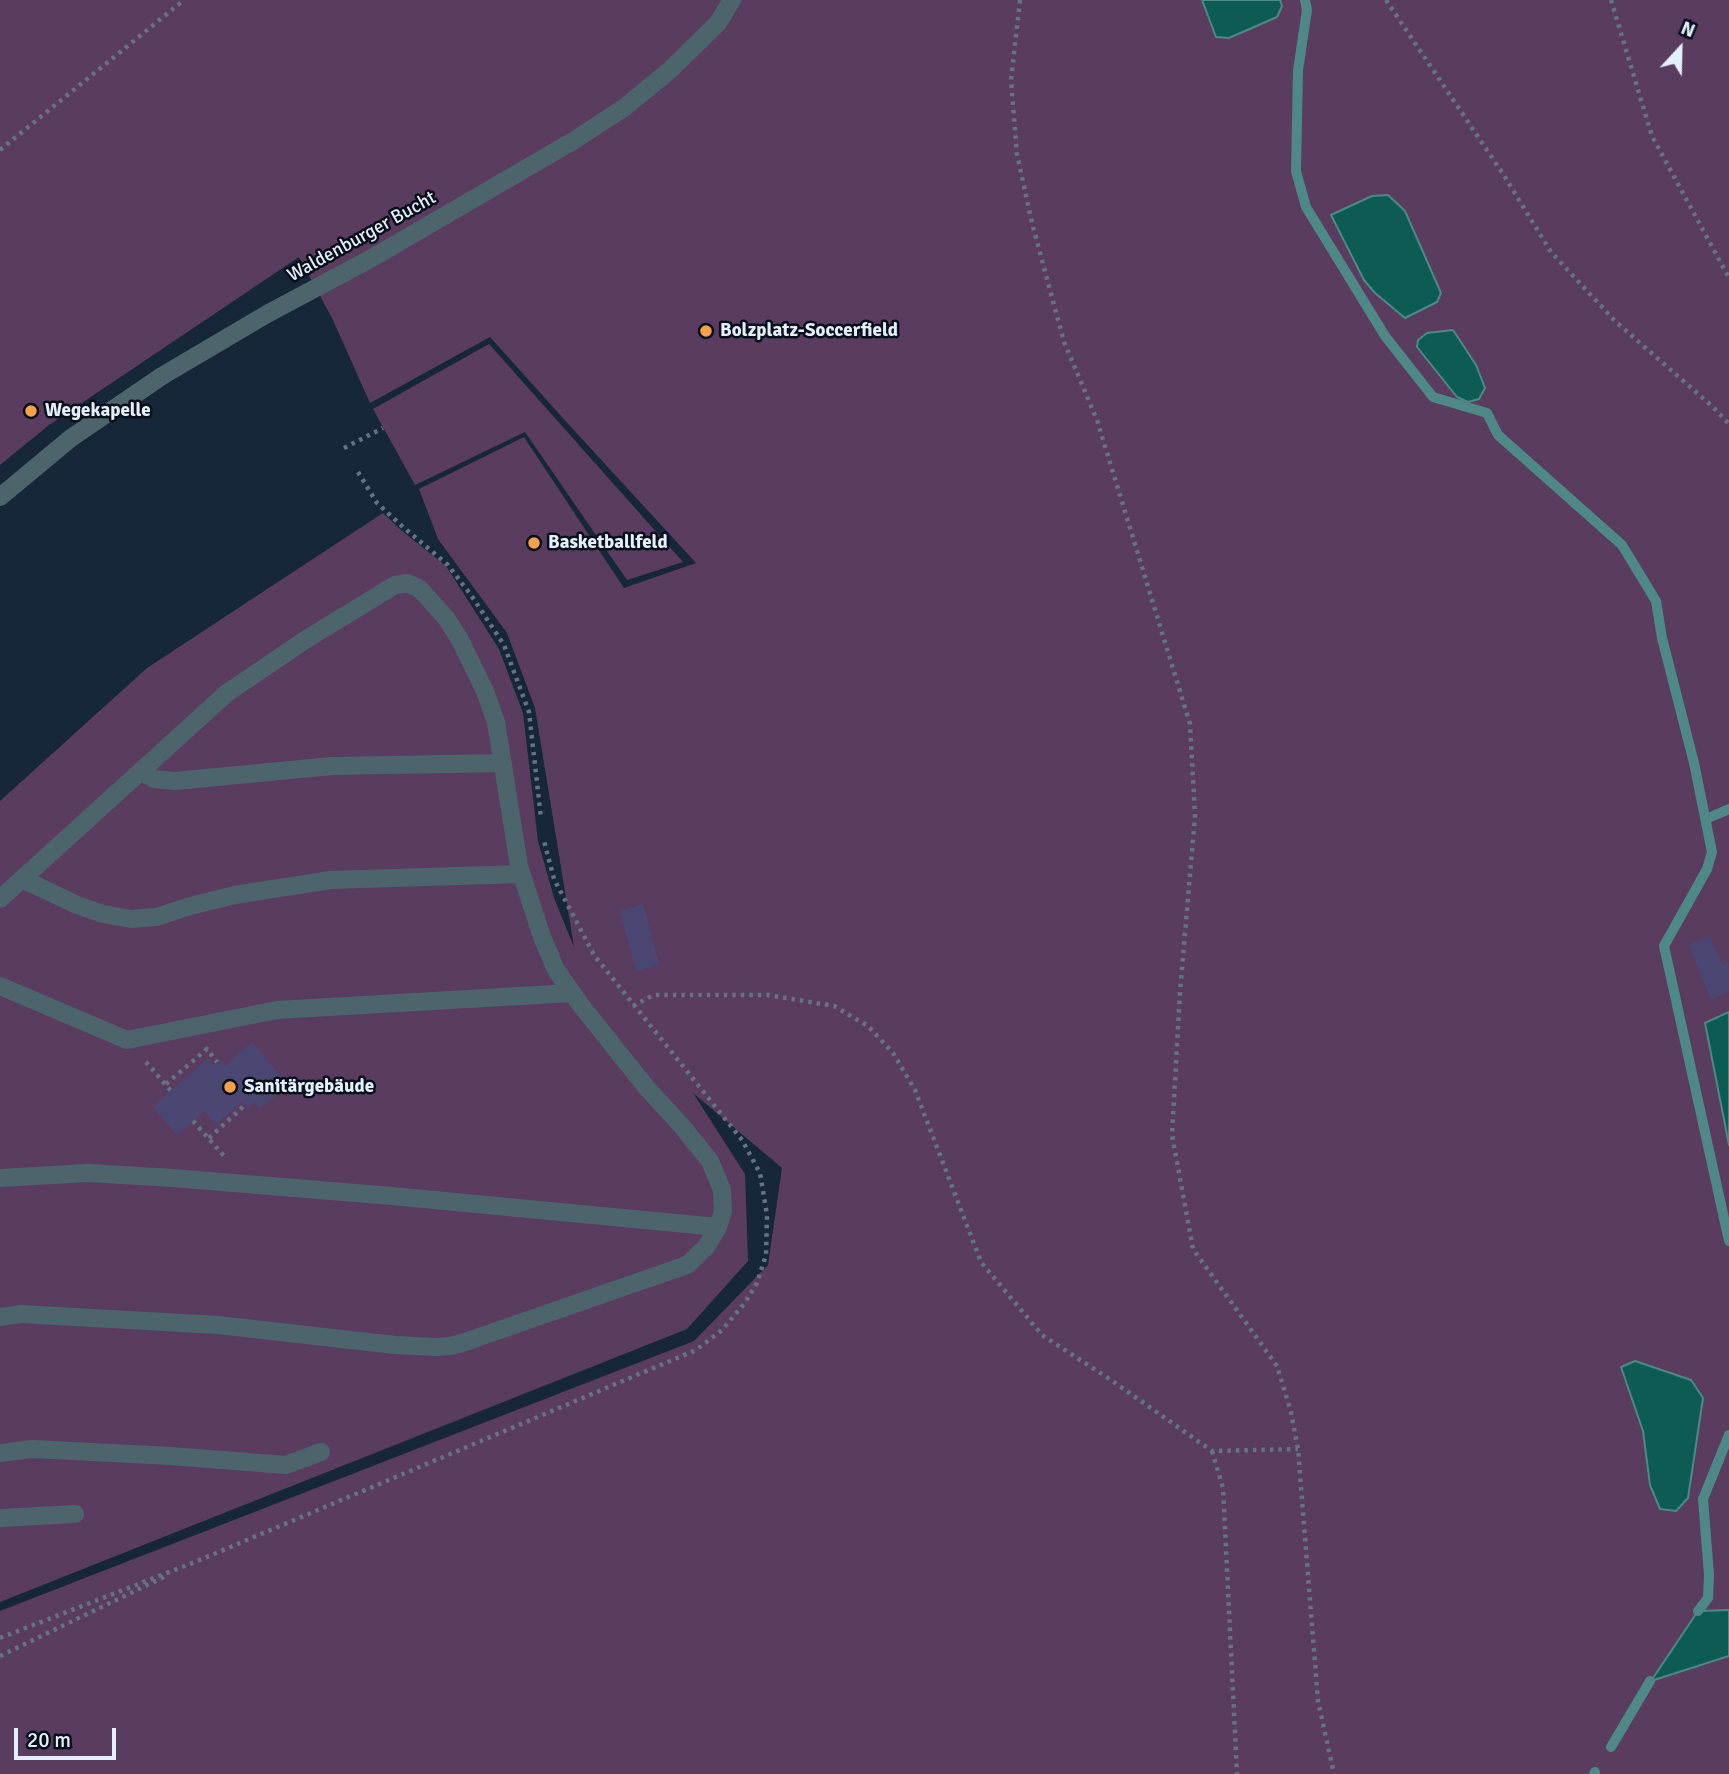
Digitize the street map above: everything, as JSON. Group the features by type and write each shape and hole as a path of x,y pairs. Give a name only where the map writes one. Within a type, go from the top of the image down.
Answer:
{"street":[{"name":"Waldenburger Bucht","path":"0,497 71,438 162,376 267,314 372,258 573,141 625,107 670,70 718,23 732,0"},
{"path":"0,899 227,692 395,584 407,583 420,589 433,602 459,638 485,691 496,722 519,866 541,937 556,970 646,1087 710,1161 722,1190 723,1211 718,1227 706,1247 687,1265 451,1346 435,1348 395,1345 218,1325 22,1314 0,1317"},
{"path":"141,771 155,779 175,781 332,766 503,763"},
{"path":"22,879 77,905 103,914 131,919 156,917 235,895 330,880 522,874"},
{"path":"0,986 127,1040 277,1010 572,993"},
{"path":"0,1178 88,1173 392,1196 718,1227"},
{"path":"0,1453 33,1449 286,1465 321,1452"},
{"path":"0,1518 75,1514"}],"path":[{"path":"0,150 184,0"},
{"path":"1020,0 1011,80 1017,154 1032,223 1064,342 1097,420 1190,724 1195,816 1180,992 1172,1135 1193,1249 1277,1366 1291,1412 1298,1449 1318,1701 1334,1774"},
{"path":"1386,0 1503,174 1551,252 1615,321 1729,424"},
{"path":"1611,0 1652,136 1729,278"},
{"path":"344,448 383,428"},
{"path":"358,472 377,503"},
{"path":"633,1006 654,995 768,995 834,1006 868,1026 893,1053 915,1090 981,1262 1042,1335 1212,1451 1298,1449"},
{"path":"127,1040 172,1090"},
{"path":"166,1084 207,1049 218,1062"},
{"path":"209,1138 245,1105"},
{"path":"193,1121 251,1185"},
{"path":"0,1638 195,1562 696,1350"},
{"path":"1212,1451 1223,1488 1237,1774"},
{"path":"0,1656 195,1562"}],"shaded area":[{"path":"0,0 1202,0 1216,37 1282,6 1280,0 1729,0 1729,1012 1705,1023 1729,1145 1729,1774 0,1774 0,1611 694,1341 768,1265 782,1168 693,1093 745,1174 748,1261 687,1329 0,1602 0,801 147,668 383,513 446,566 499,649 523,713 538,841 554,898 574,947 535,708 507,633 438,539 419,489 524,437 624,588 696,563 490,337 370,403 332,318 299,257 49,425 0,465","holes":["1635,1361 1650,1485 1643,1431 1622,1367"]},
{"path":"1202,0 1280,0 1282,6 1277,17 1229,38 1216,37"},
{"path":"1388,195 1405,211 1441,293 1437,302 1405,318 1364,280 1331,215 1372,196"},
{"path":"1453,330 1476,365 1485,388 1479,399 1468,402 1457,397 1417,347 1418,340 1427,333"},
{"path":"489,344 683,562 627,580 525,432 415,485 373,409"},
{"path":"1729,1012 1729,1145 1705,1023"},
{"path":"1635,1361 1691,1380 1703,1398 1688,1498 1676,1511 1660,1509 1650,1485 1643,1431 1621,1367"},
{"path":"1729,1610 1729,1656 1651,1681 1698,1611"}],"building":[{"path":"643,904 659,965 636,971 620,911"},
{"path":"1710,936 1722,965 1729,962 1729,992 1711,1000 1689,945"},
{"name":"Sanitärgebäude","path":"252,1042 288,1084 260,1109 254,1102 248,1108 242,1101 216,1125 204,1111 177,1135 153,1107 207,1059 213,1065 219,1060 225,1066"}],"waterway":[{"path":"1305,0 1307,10 1298,70 1296,171 1306,207 1385,336 1433,397 1487,413 1498,435 1622,545 1656,601 1662,638 1694,763 1712,852 1707,869 1664,946 1729,1241"},
{"path":"1706,819 1729,809"},
{"path":"1698,1611 1708,1598 1709,1575 1703,1499 1729,1435"},
{"path":"1611,1747 1650,1681"}],"place":[{"name":"Bolzplatz-Soccerfield","path":"706,331"},
{"name":"Wegekapelle","path":"31,411"},
{"name":"Basketballfeld","path":"534,543"},
{"name":"Sanitärgebäude","path":"230,1087"}]}
